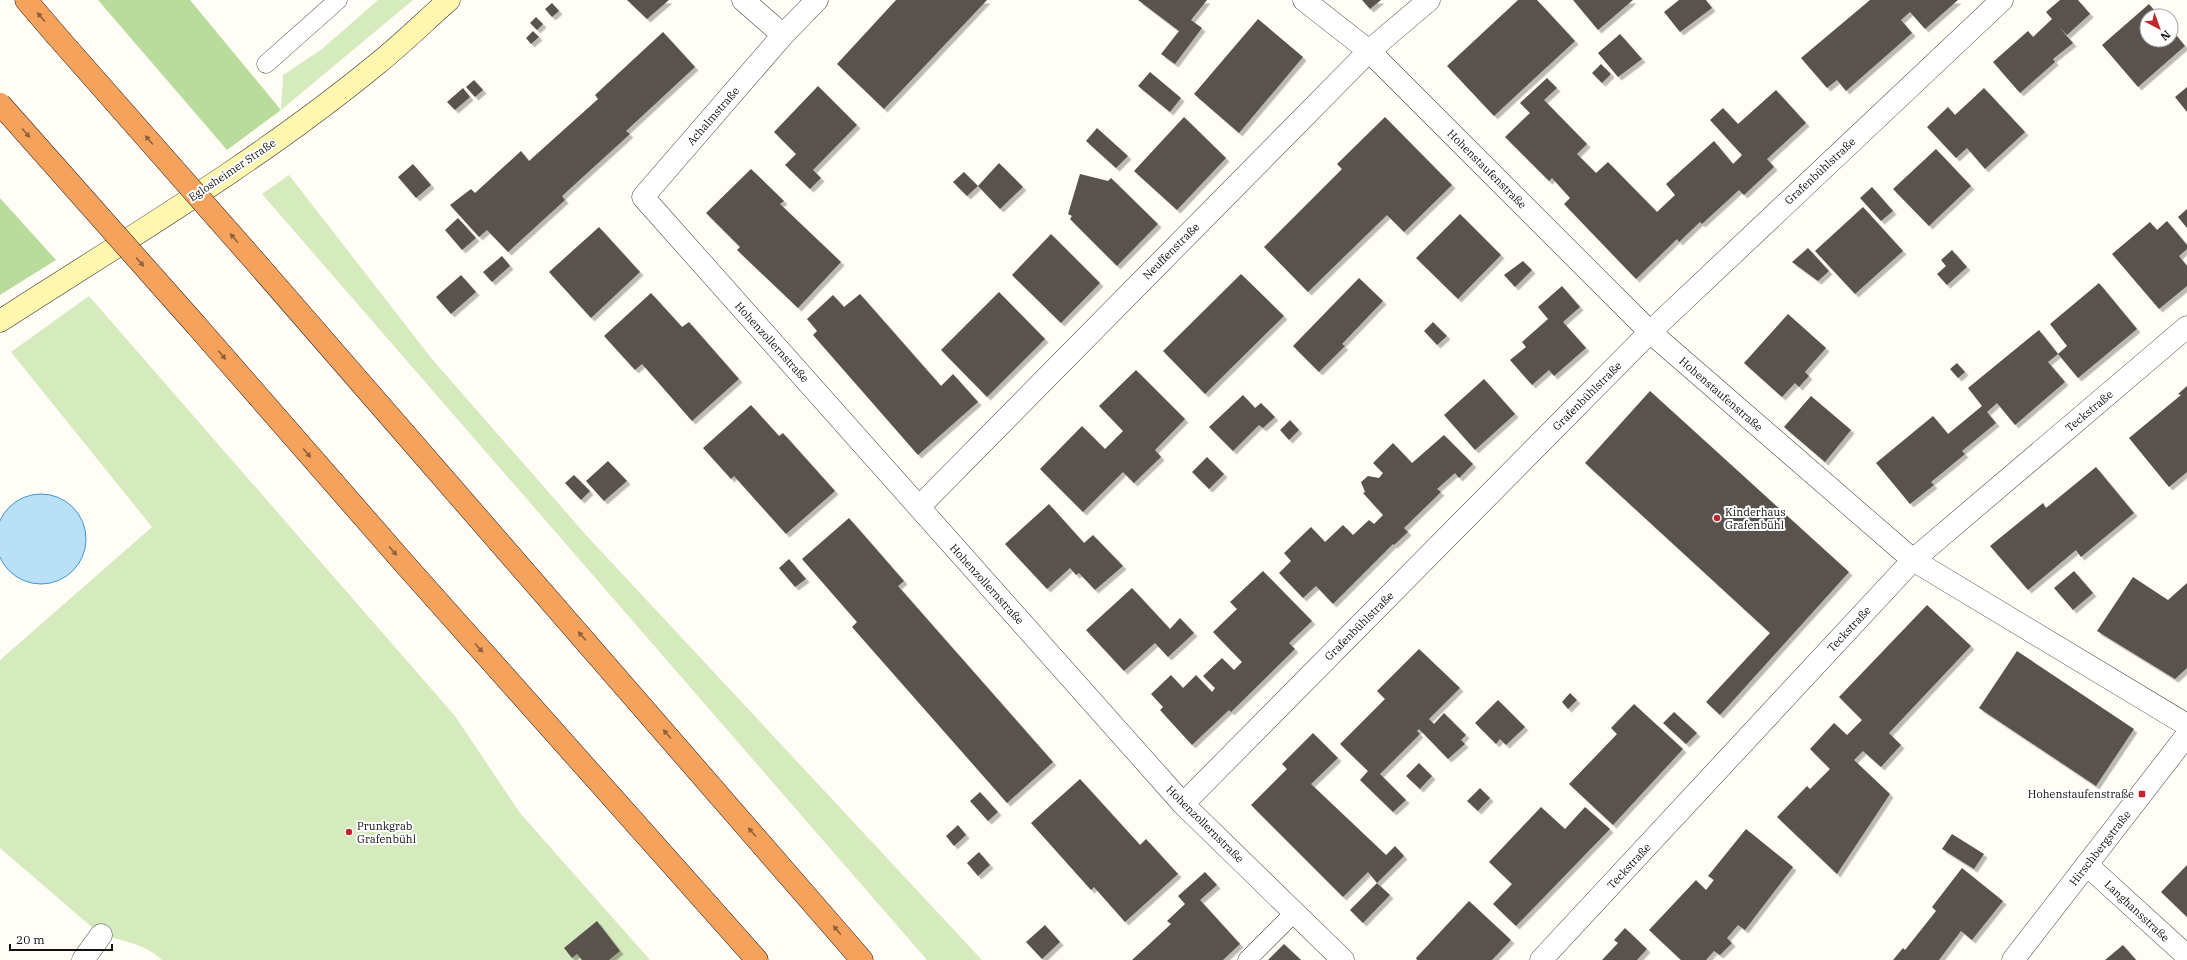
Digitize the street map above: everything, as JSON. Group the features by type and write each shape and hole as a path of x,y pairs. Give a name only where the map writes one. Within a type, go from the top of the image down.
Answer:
{"highway":[{"path":"26,0 862,960"},
{"path":"0,104 402,561 757,960"}],"main road":[{"name":"Eglosheimer Straße","path":"0,321 274,142 377,64 449,0"}],"street":[{"path":"743,0 783,35"},
{"name":"Achalmstraße","path":"643,198 783,35 817,0"},
{"name":"Hohenstaufenstraße","path":"1304,0 1369,51 1650,332 1913,560 2187,725"},
{"name":"Neuffenstraße","path":"919,507 1369,51 1429,0"},
{"name":"Grafenbühlstraße","path":"1183,804 1650,332 2002,0"},
{"name":"Hohenzollernstraße","path":"643,198 1183,804 1343,960"},
{"name":"Teckstraße","path":"1541,960 1913,560 2187,327"},
{"name":"Hirschbergstraße","path":"2013,960 2187,735"},
{"name":"Langhansstraße","path":"2087,865 2187,956"},
{"path":"83,960 101,935"}],"lane":[{"path":"266,64 338,0"},
{"path":"1247,960 1294,913"}],"green space":[{"path":"98,0 190,0 281,110 227,150"},
{"path":"378,0 413,0 281,110 283,75 322,49"},
{"path":"289,175 432,359 586,535 982,960 927,960 262,194"},
{"path":"0,198 56,260 0,295"},
{"path":"89,296 455,716 520,813 650,960 162,960 149,950 142,947 126,941 101,935 0,848 0,660 152,527 11,352"}],"water":[{"path":"41,494 58,498 73,507 82,522 86,539 82,556 73,571 58,580 41,584 24,580 9,571 0,556 -4,539 0,522 9,507 24,498"}],"building":[{"path":"627,0 669,0 647,19"},
{"path":"896,0 987,0 884,109 837,64"},
{"path":"1138,0 1207,0 1191,20 1202,28 1175,64 1161,54 1179,31"},
{"path":"1362,0 1381,0 1370,9"},
{"path":"1518,0 1537,0 1575,41 1494,116 1447,66"},
{"path":"1573,0 1633,0 1598,30"},
{"path":"1679,0 1706,0 1712,8 1680,32 1664,12"},
{"path":"1870,0 1958,0 1925,29 1910,12 1901,20 1912,33 1846,91 1837,80 1827,88 1801,58"},
{"path":"2060,0 2078,0 2090,14 2067,35 2059,27 2073,43 2053,59 2055,62 2020,93 1993,62 2028,31 2033,37 2052,19 2046,12"},
{"path":"552,3 559,11 552,17 545,9"},
{"path":"2149,4 2152,8 2144,8"},
{"path":"2139,13 2139,48 2179,48 2179,39 2185,46 2138,87 2102,45"},
{"path":"536,17 543,24 537,30 530,23"},
{"path":"1258,19 1303,57 1239,133 1194,94"},
{"path":"533,31 539,37 531,44 526,38"},
{"path":"663,32 695,67 626,131 630,134 562,196 565,200 508,252 487,230 479,237 450,205 471,189 475,193 521,151 529,161 598,99 595,95"},
{"path":"1620,34 1642,59 1618,77 1598,53"},
{"path":"1601,64 1611,74 1602,83 1592,73"},
{"path":"1150,72 1181,98 1170,112 1138,86"},
{"path":"1547,78 1557,88 1544,100 1587,144 1577,154 1596,173 1608,162 1657,212 1675,195 1666,184 1714,141 1733,164 1742,155 1710,120 1723,108 1738,124 1776,90 1806,123 1767,159 1774,167 1744,195 1739,190 1702,224 1700,222 1679,242 1677,239 1636,279 1564,204 1570,198 1552,178 1549,181 1505,137 1530,113 1520,103"},
{"path":"474,80 483,90 475,97 466,87"},
{"path":"818,86 857,125 813,170 821,178 810,189 785,165 796,154 774,132"},
{"path":"2187,87 2187,112 2175,97"},
{"path":"463,88 470,97 455,110 447,102"},
{"path":"1984,88 2025,132 1985,169 1967,148 1956,158 1927,127 1948,107 1955,115"},
{"path":"1184,117 1226,158 1177,210 1134,171"},
{"path":"1385,117 1452,185 1404,232 1387,215 1308,292 1264,247 1342,169 1337,164"},
{"path":"1097,128 1128,156 1116,168 1086,141"},
{"path":"1936,149 1971,186 1929,226 1893,189"},
{"path":"999,163 1023,187 1000,209 978,186"},
{"path":"413,164 431,185 416,198 398,177"},
{"path":"751,169 784,201 780,204 841,262 798,308 737,250 740,247 706,213"},
{"path":"964,172 978,186 967,196 953,182"},
{"path":"1080,174 1108,181 1111,178 1158,224 1117,266 1070,219 1072,216 1068,214"},
{"path":"1872,187 1893,211 1881,221 1860,198"},
{"path":"1863,207 1903,251 1855,294 1815,251"},
{"path":"2187,209 2187,228 2178,217"},
{"path":"1460,214 1501,255 1458,299 1416,258"},
{"path":"458,218 476,238 462,250 445,230"},
{"path":"2167,221 2187,245 2187,249 2179,256 2187,266 2187,286 2159,309 2112,254 2150,222 2157,230"},
{"path":"599,227 640,272 591,318 549,272"},
{"path":"1051,234 1100,283 1061,323 1012,275"},
{"path":"1808,248 1829,271 1818,281 1792,262"},
{"path":"1952,250 1967,267 1947,285 1937,274 1946,266 1941,260"},
{"path":"502,256 510,266 492,282 483,272"},
{"path":"1523,261 1532,270 1515,287 1504,275"},
{"path":"1241,274 1284,316 1205,394 1163,351"},
{"path":"461,275 476,292 451,314 436,297"},
{"path":"1359,278 1383,301 1342,344 1345,346 1319,372 1293,346"},
{"path":"2099,283 2137,329 2078,378 2058,354 2067,346 2050,324"},
{"path":"1562,286 1580,307 1563,322 1586,348 1554,376 1549,370 1532,385 1510,360 1526,347 1522,342 1548,319 1538,307"},
{"path":"999,292 1045,339 987,397 941,350"},
{"path":"651,293 682,327 689,322 739,379 692,421 642,364 635,370 604,336"},
{"path":"860,294 941,386 953,374 978,402 918,455 813,335 817,331 807,319 833,295 844,307"},
{"path":"1788,314 1826,348 1805,372 1809,376 1799,387 1795,383 1782,397 1744,363"},
{"path":"1433,322 1447,336 1437,345 1424,331"},
{"path":"2039,330 2058,354 2048,362 2065,382 2015,425 1997,403 1987,412 1996,423 1962,451 1965,454 1931,482 1934,485 1910,504 1876,463 1933,416 1948,434 1982,406 1968,388"},
{"path":"1957,363 1965,372 1958,378 1950,369"},
{"path":"1136,370 1185,419 1155,450 1161,457 1134,483 1123,472 1083,512 1040,469 1082,426 1105,449 1123,431 1099,406"},
{"path":"1484,379 1515,414 1475,450 1444,415"},
{"path":"2187,386 2187,472 2169,487 2129,438 2181,395 2178,394"},
{"name":"Kinderhaus Grafenbühl","path":"1650,391 1849,572 1720,715 1706,702 1770,633 1585,463"},
{"path":"1243,395 1255,408 1261,403 1275,417 1263,428 1259,425 1233,451 1209,427"},
{"path":"1811,396 1851,430 1825,462 1784,427"},
{"path":"751,405 779,436 783,433 835,491 786,534 734,476 731,479 703,448"},
{"path":"1290,420 1299,430 1289,440 1280,430"},
{"path":"1444,435 1473,464 1459,478 1455,473 1437,489 1441,492 1404,528 1408,532 1394,545 1393,544 1333,604 1316,586 1303,598 1279,573 1291,561 1284,553 1311,527 1325,542 1343,525 1353,535 1369,520 1374,524 1383,515 1363,493 1365,492 1361,482 1368,476 1379,478 1383,473 1373,463 1393,443 1412,463"},
{"path":"1207,457 1224,474 1209,489 1192,472"},
{"path":"608,461 627,481 604,501 586,481"},
{"path":"2096,467 2134,513 2081,557 2076,550 2028,590 1990,546 2043,503 2046,508"},
{"path":"574,475 590,491 581,500 565,483"},
{"path":"1049,504 1084,543 1093,535 1123,566 1095,590 1079,573 1076,575 1070,568 1047,589 1005,544"},
{"path":"849,518 904,581 898,586 1053,762 1007,803 852,627 857,622 802,559"},
{"path":"789,559 806,579 795,587 779,568"},
{"path":"1263,571 1312,621 1289,643 1295,649 1231,712 1229,710 1192,745 1160,710 1163,707 1151,694 1171,675 1183,688 1196,675 1212,692 1215,688 1203,676 1222,658 1234,670 1242,662 1213,632 1237,609 1230,602"},
{"path":"2074,571 2093,593 2073,610 2054,588"},
{"path":"2133,577 2168,600 2187,583 2187,668 2175,679 2097,631"},
{"path":"1132,588 1170,629 1180,618 1194,633 1168,657 1155,643 1124,671 1086,630"},
{"path":"1927,605 1971,646 1889,733 1901,745 1881,767 1863,751 1854,760 1890,794 1837,874 1777,817 1807,786 1810,789 1830,769 1810,749 1834,723 1847,735 1862,720 1839,697"},
{"path":"1419,649 1460,688 1429,719 1434,724 1444,713 1466,735 1461,740 1465,744 1448,759 1419,729 1417,731 1420,734 1380,774 1406,800 1393,812 1360,780 1368,771 1340,744 1385,699 1377,691"},
{"path":"2017,651 2134,729 2096,786 1979,708"},
{"path":"1570,693 1577,700 1568,709 1562,702"},
{"path":"1498,700 1525,727 1506,745 1500,739 1496,744 1475,723"},
{"path":"1634,704 1683,749 1613,825 1569,784 1617,734 1611,728"},
{"path":"1674,712 1697,733 1686,744 1663,723"},
{"path":"1313,733 1338,758 1311,784 1386,855 1395,846 1404,856 1377,883 1368,872 1343,897 1251,805 1287,769 1282,764"},
{"path":"1419,763 1432,776 1420,789 1406,776"},
{"path":"1080,779 1140,845 1146,839 1178,874 1125,922 1094,887 1091,890 1031,823"},
{"path":"1480,788 1490,798 1478,811 1467,801"},
{"path":"980,792 998,812 988,821 970,801"},
{"path":"1541,807 1565,829 1585,807 1610,829 1516,926 1493,904 1512,884 1489,862"},
{"path":"958,825 966,835 954,846 946,836"},
{"path":"1746,829 1793,867 1745,930 1738,925 1727,938 1732,943 1720,955 1714,951 1706,960 1681,960 1649,930 1696,880 1706,890 1714,880 1708,876"},
{"path":"1952,834 1984,854 1974,869 1942,849"},
{"path":"979,852 990,865 978,876 967,863"},
{"path":"2187,865 2187,917 2161,892"},
{"path":"1962,868 2003,901 1972,940 1961,931 1939,960 1893,960 1903,948 1905,950 1936,911 1932,907"},
{"path":"1205,872 1217,885 1200,900 1240,944 1223,960 1132,960 1171,924 1167,921 1185,904 1178,896"},
{"path":"1377,883 1390,895 1363,923 1350,910"},
{"path":"1469,901 1511,940 1492,960 1417,960 1416,958"},
{"path":"597,921 620,951 609,960 582,960 577,954 572,958 564,948"},
{"path":"1045,925 1060,942 1042,959 1026,942"},
{"path":"1625,928 1647,949 1637,960 1602,960 1618,943 1614,940"},
{"path":"1284,944 1301,960 1268,960"},
{"path":"2123,945 2136,960 2105,960"}],"place":[{"name":"Kinderhaus Grafenbühl","path":"1717,518"},
{"name":"Hohenstaufenstraße","path":"2142,794"},
{"name":"Prunkgrab Grafenbühl","path":"349,832"}]}
